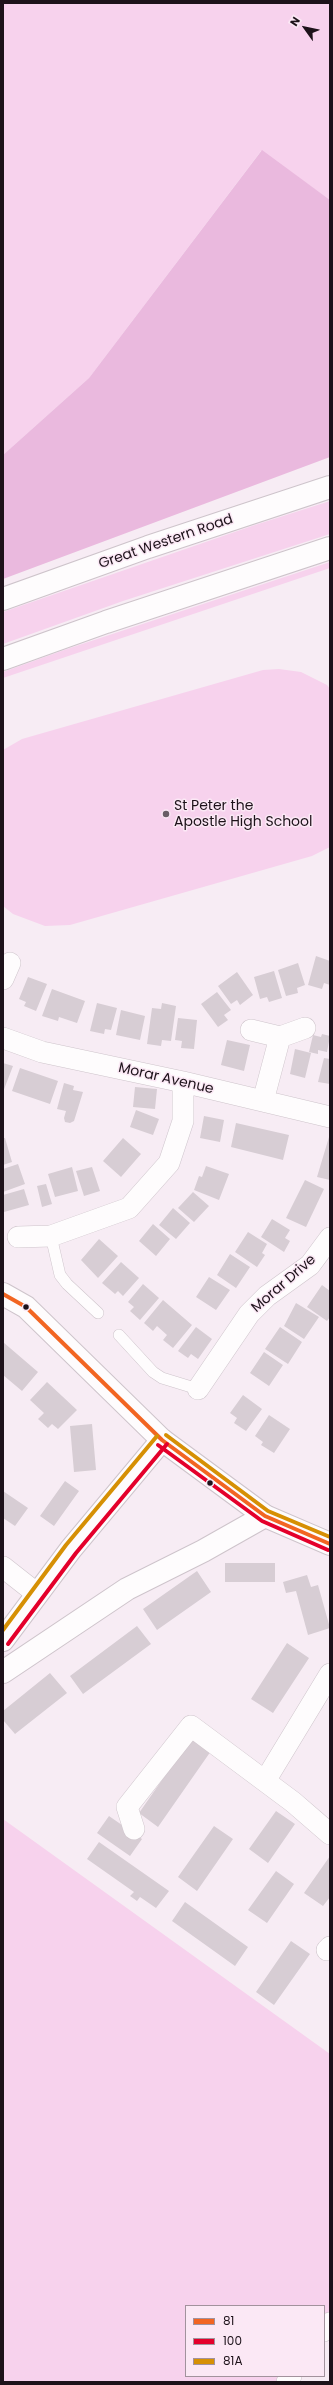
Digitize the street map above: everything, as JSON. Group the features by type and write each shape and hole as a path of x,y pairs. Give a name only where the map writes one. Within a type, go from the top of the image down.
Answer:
{"main road":[{"name":"Great Western Road","path":"3,599 148,547 330,487"},
{"path":"3,659 106,622 330,548"},
{"path":"3,1294 31,1312 162,1440 265,1516 330,1544"},
{"path":"3,1640 36,1593 162,1440"},
{"path":"3,1672 127,1589 203,1551 265,1516"}],"street":[{"path":"251,1030 280,1037 305,1028"},
{"path":"263,1101 280,1037"},
{"name":"Morar Avenue","path":"3,1038 42,1052 183,1082 330,1117"},
{"path":"18,1237 51,1236 129,1208 169,1163 183,1121 183,1082"},
{"name":"Morar Drive","path":"198,1389 249,1314 267,1296 310,1265 330,1238"},
{"path":"3,1567 36,1593"},
{"path":"265,1781 330,1674"},
{"path":"134,1829 127,1807 191,1726 294,1802 330,1834"}],"lane":[{"path":"51,1236 60,1275 67,1284 98,1313"},
{"path":"119,1335 153,1372 162,1378 198,1389"}],"shaded area":[{"path":"3,3 330,3 330,200 261,151 89,378 3,455"},
{"path":"262,150 330,200 330,457 3,579 3,455 89,378"},
{"path":"330,501 330,534 123,601 3,644 3,612 252,526"},
{"path":"330,562 330,568 3,678 3,672 67,649"},
{"path":"279,669 301,672 327,685 330,689 330,847 312,856 70,925 45,926 13,914 3,906 3,750 22,739 263,670"},
{"path":"3,1819 330,2054 330,2323 325,2330 325,2305 185,2305 185,2377 290,2377 287,2382 3,2382"}],"building":[{"path":"316,956 330,961 330,985 324,983 322,989 308,985"},
{"path":"298,963 305,985 297,988 298,993 286,996 278,970"},
{"path":"274,971 282,998 269,1002 267,997 260,999 254,977"},
{"path":"237,972 253,995 240,1005 237,1000 231,1004 218,986"},
{"path":"28,977 47,984 36,1011 24,1006 26,1002 19,999"},
{"path":"52,989 85,1001 77,1023 59,1017 58,1021 42,1016"},
{"path":"217,992 231,1010 224,1015 228,1020 218,1027 201,1004"},
{"path":"97,1003 117,1008 111,1030 105,1029 104,1034 90,1031"},
{"path":"162,1003 176,1006 171,1041 162,1040 161,1046 147,1044 152,1008 161,1009"},
{"path":"121,1010 145,1016 140,1040 116,1035"},
{"path":"178,1018 197,1020 194,1049 181,1048 182,1041 175,1040"},
{"path":"322,1034 330,1036 327,1052 318,1050 318,1054 309,1052 313,1035 321,1037"},
{"path":"227,1040 250,1045 244,1071 221,1065"},
{"path":"295,1049 311,1053 305,1078 290,1074"},
{"path":"324,1058 330,1059 330,1084 318,1082"},
{"path":"3,1063 13,1066 3,1092"},
{"path":"20,1068 58,1081 50,1104 12,1091"},
{"path":"64,1083 74,1086 73,1090 83,1092 74,1121 70,1123 65,1122 64,1118 66,1111 57,1109"},
{"path":"135,1087 157,1089 155,1109 133,1107"},
{"path":"136,1110 159,1119 153,1135 130,1127"},
{"path":"204,1116 224,1120 220,1142 200,1138"},
{"path":"236,1123 289,1135 283,1160 231,1147"},
{"path":"330,1137 330,1180 317,1177"},
{"path":"3,1138 5,1138 12,1162 3,1165"},
{"path":"123,1138 141,1154 121,1177 103,1161"},
{"path":"18,1164 25,1184 3,1192 3,1169"},
{"path":"206,1166 229,1174 219,1200 194,1190 199,1176 202,1177"},
{"path":"72,1167 78,1191 55,1197 48,1174"},
{"path":"92,1167 100,1191 84,1196 76,1171"},
{"path":"305,1180 324,1189 306,1227 286,1218"},
{"path":"46,1184 52,1204 42,1207 37,1186"},
{"path":"24,1189 29,1205 4,1212 3,1195"},
{"path":"193,1192 209,1206 194,1222 178,1208"},
{"path":"173,1208 190,1223 176,1239 159,1225"},
{"path":"272,1219 290,1230 285,1238 290,1241 284,1252 261,1237"},
{"path":"153,1224 170,1239 156,1256 139,1241"},
{"path":"248,1232 267,1244 262,1253 265,1255 257,1267 235,1252"},
{"path":"99,1239 118,1256 98,1278 81,1260"},
{"path":"230,1254 250,1267 236,1288 217,1275"},
{"path":"121,1262 139,1278 123,1296 118,1291 115,1294 102,1283"},
{"path":"209,1277 230,1290 216,1310 196,1297"},
{"path":"143,1284 159,1298 140,1320 130,1311 134,1307 128,1302"},
{"path":"322,1285 330,1291 330,1317 327,1321 307,1307"},
{"path":"163,1300 192,1325 173,1348 163,1340 167,1335 157,1326 153,1331 144,1323"},
{"path":"296,1303 319,1317 304,1339 284,1326"},
{"path":"196,1327 212,1339 198,1359 191,1354 188,1358 178,1351"},
{"path":"280,1327 302,1342 288,1364 265,1349"},
{"path":"3,1342 38,1372 22,1391 3,1375"},
{"path":"264,1352 283,1365 269,1386 250,1373"},
{"path":"47,1382 77,1410 58,1429 52,1424 48,1428 38,1419 44,1413 30,1400"},
{"path":"243,1395 262,1409 246,1431 234,1423 237,1418 230,1413"},
{"path":"269,1415 290,1429 274,1453 261,1445 263,1442 255,1436"},
{"path":"92,1424 96,1470 74,1472 70,1426"},
{"path":"65,1481 79,1491 54,1526 40,1516"},
{"path":"3,1491 28,1508 15,1526 3,1518"},
{"path":"225,1563 275,1563 275,1582 225,1582"},
{"path":"197,1571 211,1592 157,1630 143,1609"},
{"path":"307,1575 311,1587 318,1585 330,1628 308,1635 296,1591 286,1593 283,1582"},
{"path":"137,1626 151,1644 83,1694 70,1676"},
{"path":"287,1643 309,1658 273,1713 251,1699"},
{"path":"50,1673 67,1693 15,1734 3,1720 3,1711"},
{"path":"192,1737 211,1751 158,1827 139,1813"},
{"path":"276,1811 295,1824 268,1863 249,1849"},
{"path":"109,1816 142,1839 130,1856 97,1833"},
{"path":"214,1826 233,1839 197,1891 178,1877"},
{"path":"99,1842 169,1891 156,1908 140,1897 137,1901 130,1896 134,1892 87,1859"},
{"path":"330,1856 330,1897 323,1906 304,1893"},
{"path":"276,1871 294,1884 267,1923 248,1910"},
{"path":"185,1902 248,1947 235,1966 172,1921"},
{"path":"291,1941 310,1954 274,2005 256,1992"}],"transit line":[{"name":"81","path":"3,1294 26,1307 162,1440 265,1516 330,1544"},
{"name":"81A","path":"166,1435 268,1511 330,1537"},
{"name":"81A","path":"3,1630 66,1545 157,1436"},
{"name":"100","path":"8,1644 76,1553 167,1444"},
{"name":"100","path":"158,1445 262,1521 328,1550"}],"place":[{"name":"St Peter the Apostle High School","path":"166,814"}]}
